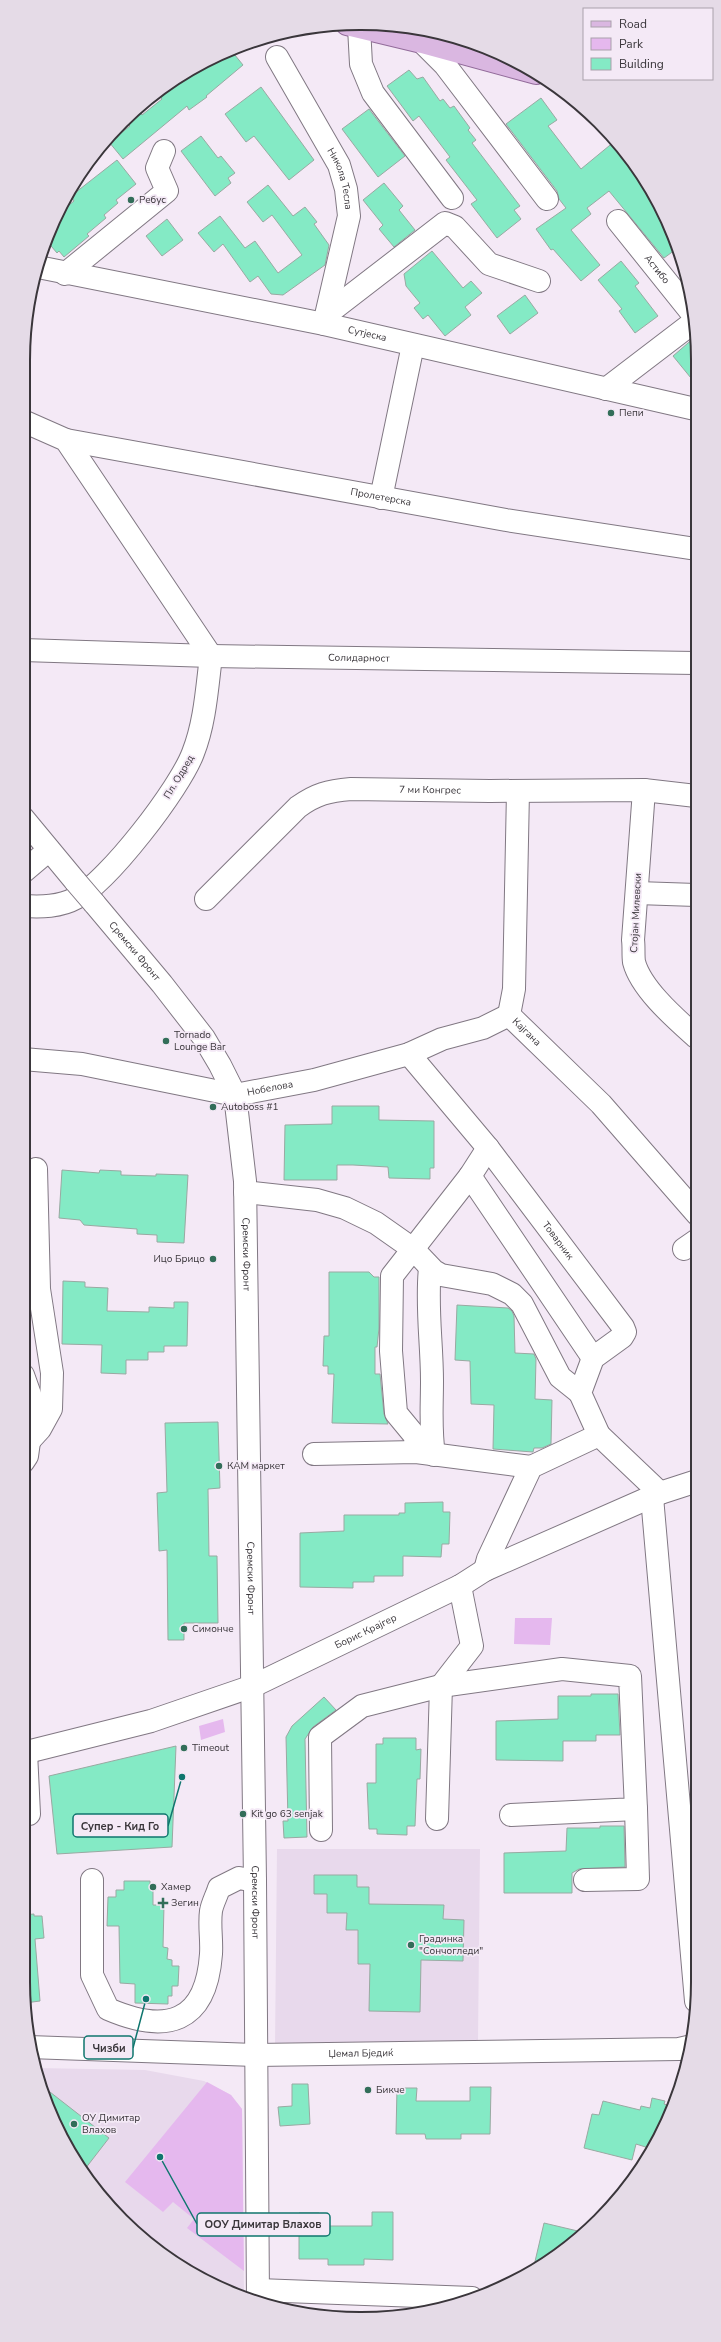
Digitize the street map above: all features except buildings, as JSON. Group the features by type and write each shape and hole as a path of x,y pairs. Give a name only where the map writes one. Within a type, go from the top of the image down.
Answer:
{"main road":[{"path":"373,31 422,42 511,66"}],"street":[{"path":"354,30 361,64 373,93 452,198"},
{"path":"422,42 445,65 547,199"},
{"name":"Никола Тесла","path":"277,57 339,165 346,189 349,216 325,319"},
{"path":"65,274 167,191 157,168 164,151"},
{"name":"Астибо","path":"618,221 686,306"},
{"path":"325,319 445,223 455,227 489,264 540,281"},
{"name":"Сутјеска","path":"43,268 65,274 325,319 413,345 691,409"},
{"path":"606,389 689,326"},
{"path":"381,498 413,345"},
{"name":"Пролетерска","path":"30,424 66,440 506,520 691,548"},
{"path":"66,440 212,656"},
{"name":"Солидарност","path":"30,650 212,656 691,663"},
{"name":"Пл. Одред","path":"30,906 45,907 76,898 95,885 118,860 161,807 193,755 201,731 212,656"},
{"name":"7 ми Конгрес","path":"206,899 298,808 313,796 330,791 350,789 518,791 644,790 691,795"},
{"name":"Стојан Милевски","path":"644,790 634,961 642,981 666,1008 691,1032"},
{"name":"Кајгана","path":"518,791 514,989 509,1015 601,1104 691,1207"},
{"path":"30,827 49,850 30,866"},
{"name":"Сремски Фронт","path":"49,850 162,984 204,1038 235,1095 245,1192 253,1686 258,2294"},
{"path":"637,893 691,895"},
{"name":"Нобелова","path":"30,1060 82,1064 235,1095 314,1080 409,1054 442,1039 483,1028 509,1015"},
{"name":"Товарник","path":"409,1054 488,1148 623,1327 625,1332 622,1337 593,1358"},
{"path":"425,1453 415,1436 396,1412 391,1351 392,1276 470,1176 488,1148"},
{"path":"30,1440 40,1429 51,1409 52,1373 39,1289 36,1169"},
{"path":"470,1176 593,1358 580,1393"},
{"path":"245,1192 317,1200 345,1208 376,1223 413,1249 430,1268 441,1275 492,1284 512,1294 522,1304 560,1377 580,1393 596,1428 656,1495 690,1832 691,1860"},
{"path":"425,1453 430,1428 432,1381 428,1328 430,1268"},
{"path":"30,1395 34,1406 30,1434"},
{"path":"314,1454 425,1453 531,1467 580,1445 596,1428"},
{"path":"486,1570 488,1559 531,1467"},
{"name":"Борис Крајгер","path":"30,1752 151,1721 253,1686 460,1586 486,1570 656,1495 691,1483"},
{"path":"437,1820 441,1686 472,1646 460,1586"},
{"path":"321,1830 320,1737 362,1706 441,1686 562,1669 630,1676 638,1879 585,1880"},
{"path":"511,1815 636,1809"},
{"path":"92,1880 92,1975 108,2009 132,2019 160,2022 183,2017 202,1996 211,1955 211,1910 219,1888 239,1878 255,1881"},
{"name":"Џемал Бједиќ","path":"36,2047 255,2055 672,2049 685,2047"},
{"path":"258,2294 456,2298"}],"shaded area":[{"path":"277,1849 480,1849 478,2041 275,2047"},
{"path":"41,2068 145,2070 204,2081 231,2095 242,2109 244,2290 195,2268 159,2244 112,2199 98,2183 74,2147 55,2108"}],"green space":[{"path":"515,1618 552,1618 550,1645 514,1644"},
{"path":"223,1719 225,1732 201,1740 199,1726"},
{"path":"207,2082 231,2095 242,2109 244,2271 187,2228 194,2219 173,2202 163,2212 125,2182"}],"place":[{"name":"Ребус","path":"131,200"},
{"name":"Пепи","path":"611,413"},
{"name":"Tornado Lounge Bar","path":"166,1041"},
{"name":"Autoboss #1","path":"213,1107"},
{"name":"Ицо Брицо","path":"213,1259"},
{"name":"КАМ маркет","path":"219,1466"},
{"name":"Симонче","path":"184,1629"},
{"name":"Timeout","path":"184,1748"},
{"name":"Супер - Кид Го","path":"182,1777"},
{"name":"Kit go 63 senjak","path":"243,1814"},
{"name":"Хамер","path":"153,1887"},
{"name":"Зегин","path":"163,1903"},
{"name":"Градинка \"Сончогледи\"","path":"411,1945"},
{"name":"Чизби","path":"146,1999"},
{"name":"Бикче","path":"368,2090"},
{"name":"ОУ Димитар Влахов","path":"74,2124"},
{"name":"ООУ Димитар Влахов","path":"160,2157"}]}
